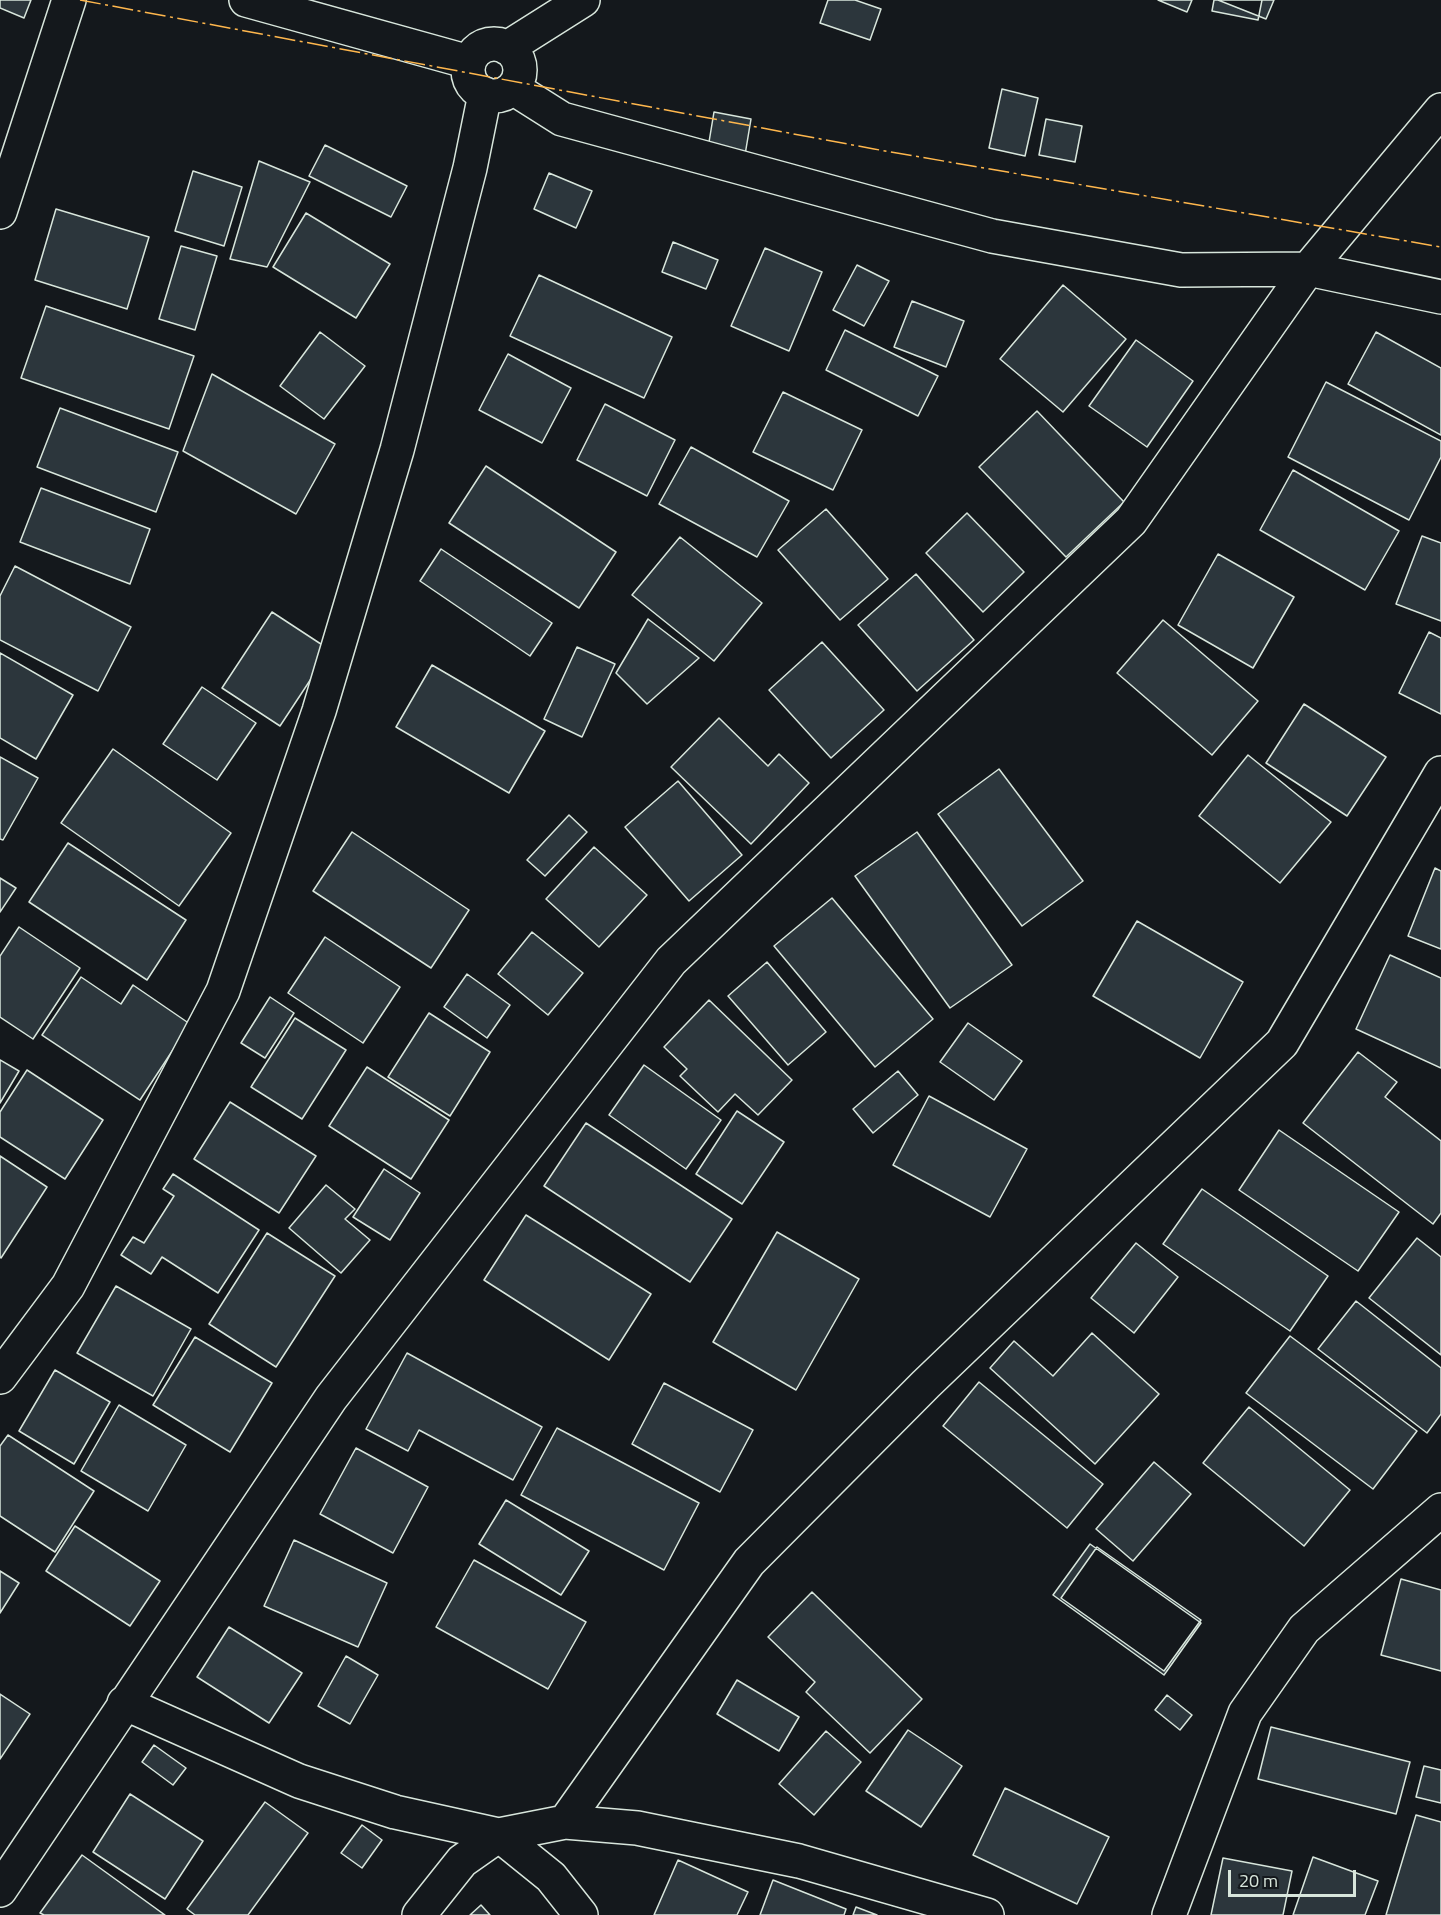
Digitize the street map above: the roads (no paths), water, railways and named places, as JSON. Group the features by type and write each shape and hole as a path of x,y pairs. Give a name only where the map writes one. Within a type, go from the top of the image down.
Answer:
{"street":[{"path":"0,212 69,0"},
{"path":"246,0 469,62"},
{"path":"507,48 583,0"},
{"path":"0,1377 68,1286 223,991 319,711 397,450 471,168 499,91 517,81 519,66 517,59 507,48 492,44 484,46 472,56 469,62 469,78 478,90 499,91 562,119 992,236 1181,270 1308,269 1441,297"},
{"path":"0,1890 331,1398 671,961 1131,521 1308,269 1441,110"},
{"path":"565,1822 749,1562 926,1383 1282,1043 1441,773"},
{"path":"1169,1915 1245,1713 1304,1629 1441,1510"},
{"path":"124,1703 298,1781 395,1812 499,1834 565,1822 637,1828 798,1861 987,1915"},
{"path":"419,1915 462,1861 499,1834"},
{"path":"499,1834 551,1877 580,1915"}]}
